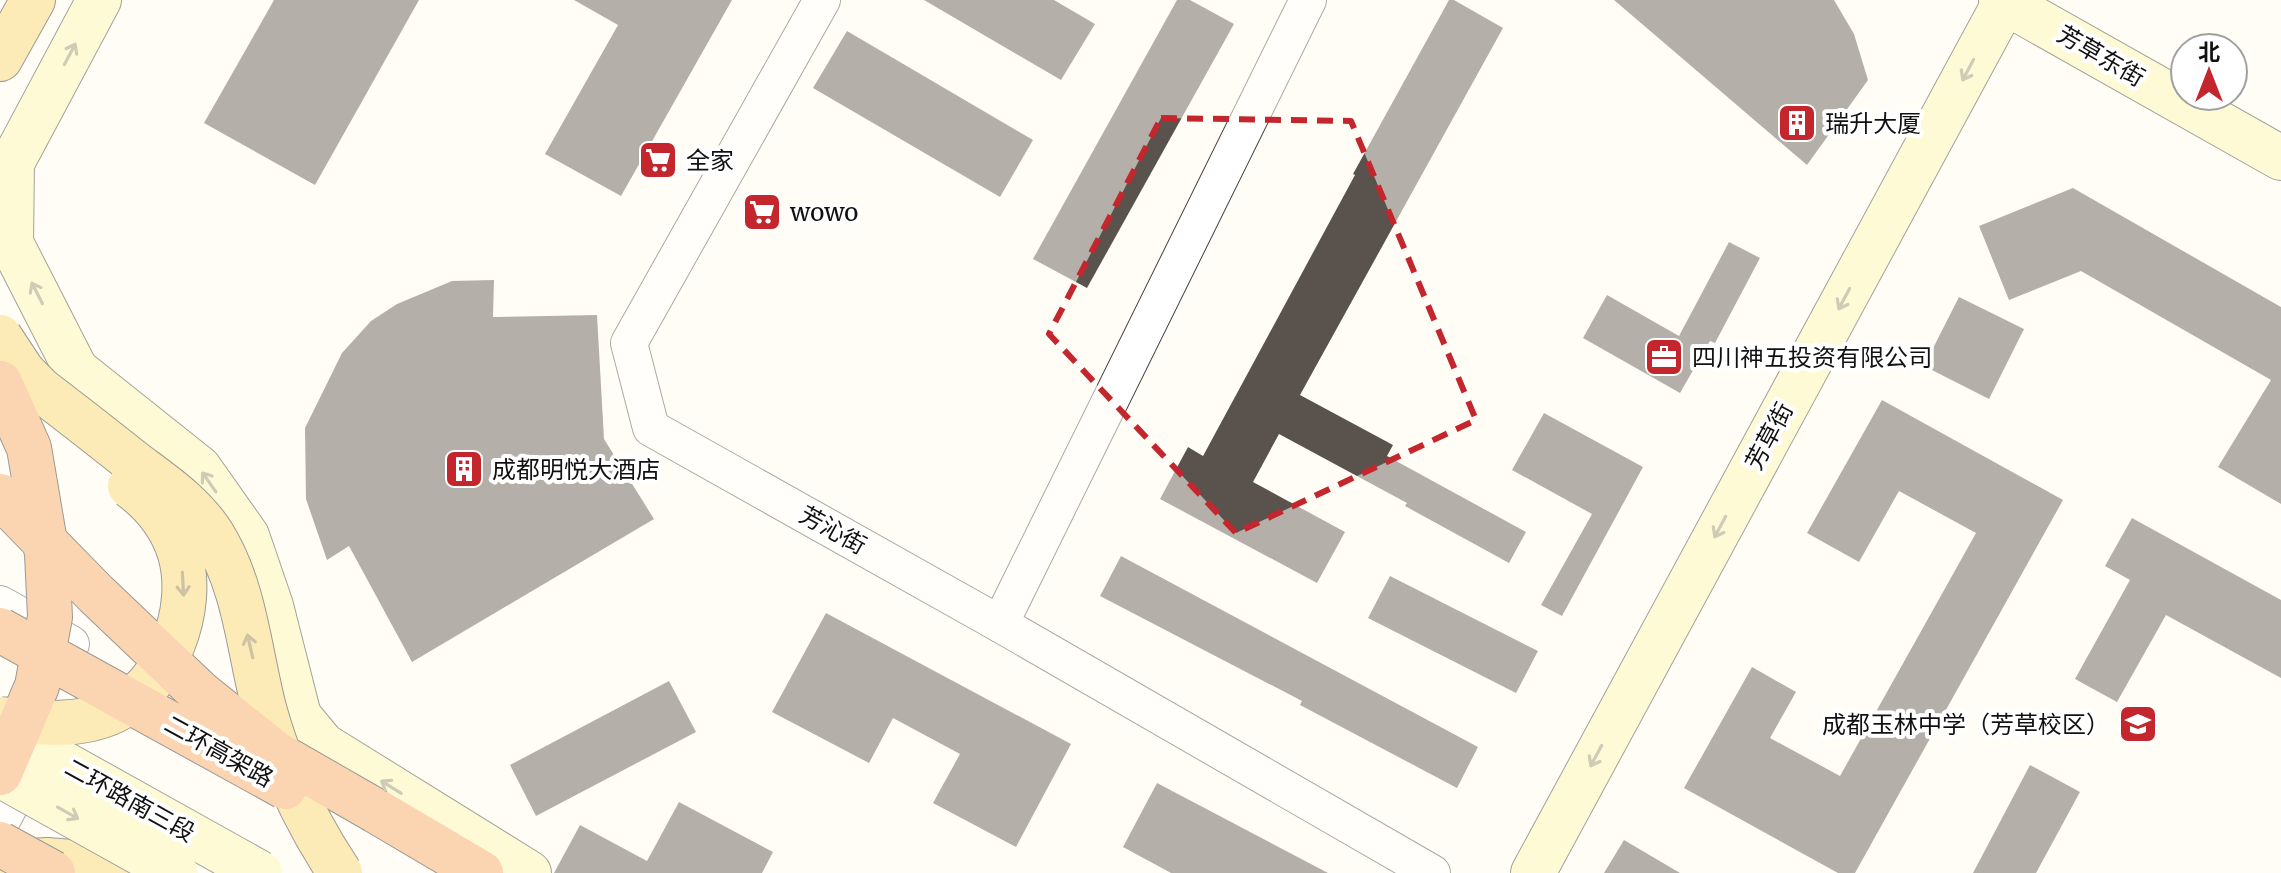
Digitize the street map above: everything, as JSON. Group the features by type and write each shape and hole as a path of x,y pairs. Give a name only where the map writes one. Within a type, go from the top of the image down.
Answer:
{"highway":[{"path":"0,383 29,448 47,554 50,617 37,686 0,774"},
{"path":"0,496 96,594 200,693 275,753 481,873"},
{"name":"二环高架路","path":"0,630 437,873"},
{"path":"0,844 53,873"}],"main road":[{"path":"0,59 33,0"},
{"path":"99,0 12,163 11,243 76,370 199,468 247,536 271,606 299,716 323,745 529,873"},
{"name":"芳草东街","path":"2004,0 2281,158"},
{"name":"芳草街","path":"1533,873 2004,0"},
{"path":"0,719 43,724 73,722 105,714 135,698 162,665 174,639 184,597 180,555 173,536 151,503 117,476 0,398 58,334"},
{"path":"0,337 16,363 41,390 178,496 212,534 233,576 265,710 287,776 319,841 340,873"},
{"name":"二环路南三段","path":"0,728 260,873"},
{"name":"二环路南三段","path":"0,774 176,873"},
{"path":"0,863 47,860 144,868 158,873"}],"street":[{"name":"芳沁街","path":"822,0 629,343 651,428 1000,624 1432,873"},
{"path":"1000,624 1308,0"},
{"path":"0,604 126,675 299,716"},
{"path":"0,824 30,766 74,706 126,675"}],"highlighted area":[{"path":"1161,118 1351,121 1476,420 1236,533 1049,334"}],"building":[{"path":"274,0 419,0 315,185 204,123"},
{"path":"574,0 732,0 621,196 545,154 618,25"},
{"path":"924,0 1054,0 1095,24 1061,80"},
{"path":"1177,0 1190,0 1234,24 1087,288 1033,259"},
{"path":"1449,0 1503,28 1300,395 1393,445 1387,456 1526,532 1509,563 1405,506 1407,503 1279,434 1253,482 1345,532 1317,583 1160,499 1188,447 1203,456"},
{"name":"瑞升大厦","path":"1614,0 1834,0 1854,34 1868,80 1807,165"},
{"path":"847,31 1033,140 1000,197 813,88"},
{"path":"2073,188 2281,307 2281,504 2218,467 2271,380 2081,271 2009,300 1979,226"},
{"path":"1729,242 1760,258 1715,343 1710,341 1680,393 1583,338 1607,295 1679,336"},
{"name":"成都明悦大酒店","path":"494,280 493,317 597,315 604,439 654,519 412,662 349,546 327,560 306,499 305,428 342,353 371,321 397,304 452,281"},
{"path":"1959,297 2024,329 1989,399 1924,366"},
{"path":"1882,400 2063,500 1855,873 1838,873 1684,788 1752,667 1796,692 1770,738 1840,776 1976,533 1899,491 1859,562 1807,533"},
{"path":"1544,413 1643,467 1562,616 1541,605 1592,514 1512,470"},
{"path":"2132,518 2281,600 2281,678 2166,615 2117,702 2075,679 2130,580 2105,566"},
{"path":"1121,556 1478,747 1457,788 1300,705 1302,701 1100,596"},
{"path":"1390,576 1538,651 1516,693 1368,618"},
{"path":"826,613 1071,744 1016,847 933,803 960,754 893,718 869,763 772,712"},
{"path":"669,681 696,732 536,816 510,765"},
{"path":"2030,765 2080,792 2036,873 1973,873"},
{"path":"1157,783 1328,873 1171,873 1123,847"},
{"path":"679,802 773,852 762,873 554,873 580,825 647,861"},
{"path":"1624,840 1680,873 1604,873"}],"place":[{"name":"瑞升大厦","path":"1797,123"},
{"name":"全家","path":"658,160"},
{"name":"wowo","path":"762,212"},
{"name":"四川神五投资有限公司","path":"1664,357"},
{"name":"成都明悦大酒店","path":"464,469"},
{"name":"成都玉林中学（芳草校区）","path":"2138,724"}]}
